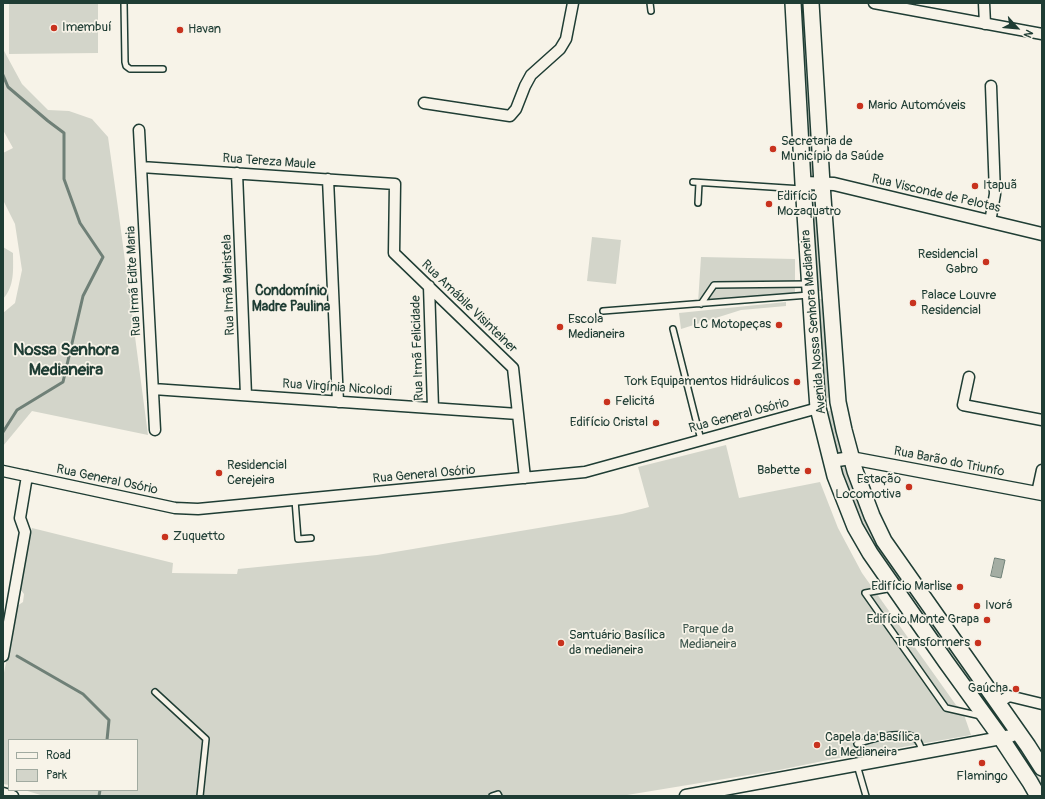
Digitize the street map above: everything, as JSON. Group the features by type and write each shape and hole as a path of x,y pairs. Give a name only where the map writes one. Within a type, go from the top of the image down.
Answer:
{"main road":[{"name":"Avenida Nossa Senhora Medianeira","path":"793,3 803,186 818,408 835,476 854,527 870,553 1001,738 1038,796"},
{"name":"Avenida Nossa Senhora Medianeira","path":"811,3 822,184 838,402 851,458 872,516 884,541 1042,768"},
{"path":"818,408 838,402"}],"street":[{"path":"424,103 510,116 516,109 531,75 560,49 566,39 573,3"},
{"path":"874,3 1042,34"},
{"path":"984,3 985,24"},
{"path":"990,222 995,194 991,86"},
{"name":"Rua Irmã Edite Maria","path":"139,130 155,430"},
{"name":"Rua Tereza Maule","path":"141,167 395,184"},
{"name":"Rua Irmã Maristela","path":"237,173 246,395"},
{"path":"328,180 338,402"},
{"name":"Rua Amábile Visinteiner","path":"395,184 394,253 513,368 525,478"},
{"name":"Rua Visconde de Pelotas","path":"803,186 834,184 1042,234"},
{"name":"Rua Irmã Felicidade","path":"429,286 433,408"},
{"path":"969,377 963,405 1042,420"},
{"name":"Rua Virgínia Nicolodi","path":"153,389 518,414"},
{"name":"Rua General Osório","path":"3,471 175,508 198,509 585,472 818,408"},
{"name":"Rua Barão do Triunfo","path":"831,461 851,458 1040,494"},
{"path":"1040,494 1042,470"},
{"path":"3,656 25,532 20,518 27,476"},
{"path":"998,703 1009,696 1042,704"},
{"path":"686,796 723,793 857,764 1001,738 1018,732"},
{"path":"3,793 13,796"}],"lane":[{"path":"124,3 126,66 130,69 163,69"},
{"path":"650,3 651,11"},
{"path":"692,182 803,186"},
{"path":"698,203 699,183"},
{"path":"701,304 714,284 810,290"},
{"path":"603,311 701,304 810,290"},
{"path":"673,329 701,440"},
{"path":"295,500 298,539 311,538"},
{"path":"894,587 865,593 946,708 986,717"},
{"path":"155,692 206,739 200,796"},
{"path":"856,744 901,734 915,737 920,744 922,753"},
{"path":"857,764 866,796"},
{"path":"492,796 498,794 499,796"}],"green space":[{"name":"Imembuí","path":"9,3 98,3 98,53 9,54"},
{"path":"800,3 807,3 815,179 809,177"},
{"path":"3,49 22,84 48,110 69,111 92,119 108,137 148,435 32,411 3,446 3,313 15,303 22,270 15,224 3,200 3,153 13,148 3,130"},
{"path":"812,191 815,191 816,193 823,291 817,291"},
{"path":"592,237 621,240 616,284 587,281"},
{"path":"3,247 13,253 13,265 10,289 3,299"},
{"path":"701,257 795,259 795,295 698,303"},
{"path":"818,299 824,299 832,397 826,398"},
{"path":"786,302 786,306 741,310 681,329 679,313"},
{"path":"834,410 843,453 839,454 837,452 828,411"},
{"name":"Parque da Medianeira","path":"726,445 739,498 820,482 838,528 862,573 956,705 962,709 971,735 779,770 621,796 44,796 27,791 138,791 138,739 8,739 8,785 3,784 3,678 17,606 23,602 24,594 20,589 32,528 173,563 172,573 237,574 238,569 377,555 622,514 649,507 638,467"},
{"path":"843,467 847,469 902,579 899,583 876,550 866,531 841,471"},
{"path":"910,600 914,601 930,623 935,623 1009,731 1005,731"},
{"path":"1016,745 1020,746 1042,782 1042,794 1014,747"}],"shaded area":[{"path":"995,558 1005,560 1001,578 991,576"}],"waterway":[{"path":"3,75 8,87 64,133 64,179 80,223 103,257 83,296 63,382 17,410 3,432"},
{"path":"17,656 83,694 109,720 107,739"},
{"path":"99,796 100,791"}],"place":[{"name":"Imembuí","path":"54,28"},
{"name":"Havan","path":"180,30"},
{"name":"Mario Automóveis","path":"860,106"},
{"name":"Secretaria de Município da Saúde","path":"773,149"},
{"name":"Itapuã","path":"975,186"},
{"name":"Edifício Mozaquatro","path":"769,204"},
{"name":"Residencial Gabro","path":"986,262"},
{"name":"Palace Louvre Residencial","path":"913,303"},
{"name":"LC Motopeças","path":"779,325"},
{"name":"Escola Medianeira","path":"560,327"},
{"name":"Tork Equipamentos Hidráulicos","path":"797,382"},
{"name":"Felicitá","path":"607,402"},
{"name":"Edifício Cristal","path":"656,423"},
{"name":"Babette","path":"808,471"},
{"name":"Residencial Cerejeira","path":"219,473"},
{"name":"Estação Locomotiva","path":"909,487"},
{"name":"Zuquetto","path":"165,537"},
{"name":"Edifício Marlise","path":"960,587"},
{"name":"Ivorá","path":"977,606"},
{"name":"Edifício Monte Grapa","path":"987,620"},
{"name":"Santuário Basílica da medianeira","path":"561,643"},
{"name":"Transformers","path":"978,643"},
{"name":"Gaúcha","path":"1016,689"},
{"name":"Capela da Basílica da Medianeira","path":"817,745"},
{"name":"Flamingo","path":"982,763"}],"district":[{"name":"Condomínio Madre Paulina","path":"291,300"},
{"name":"Nossa Senhora Medianeira","path":"66,361"}]}
